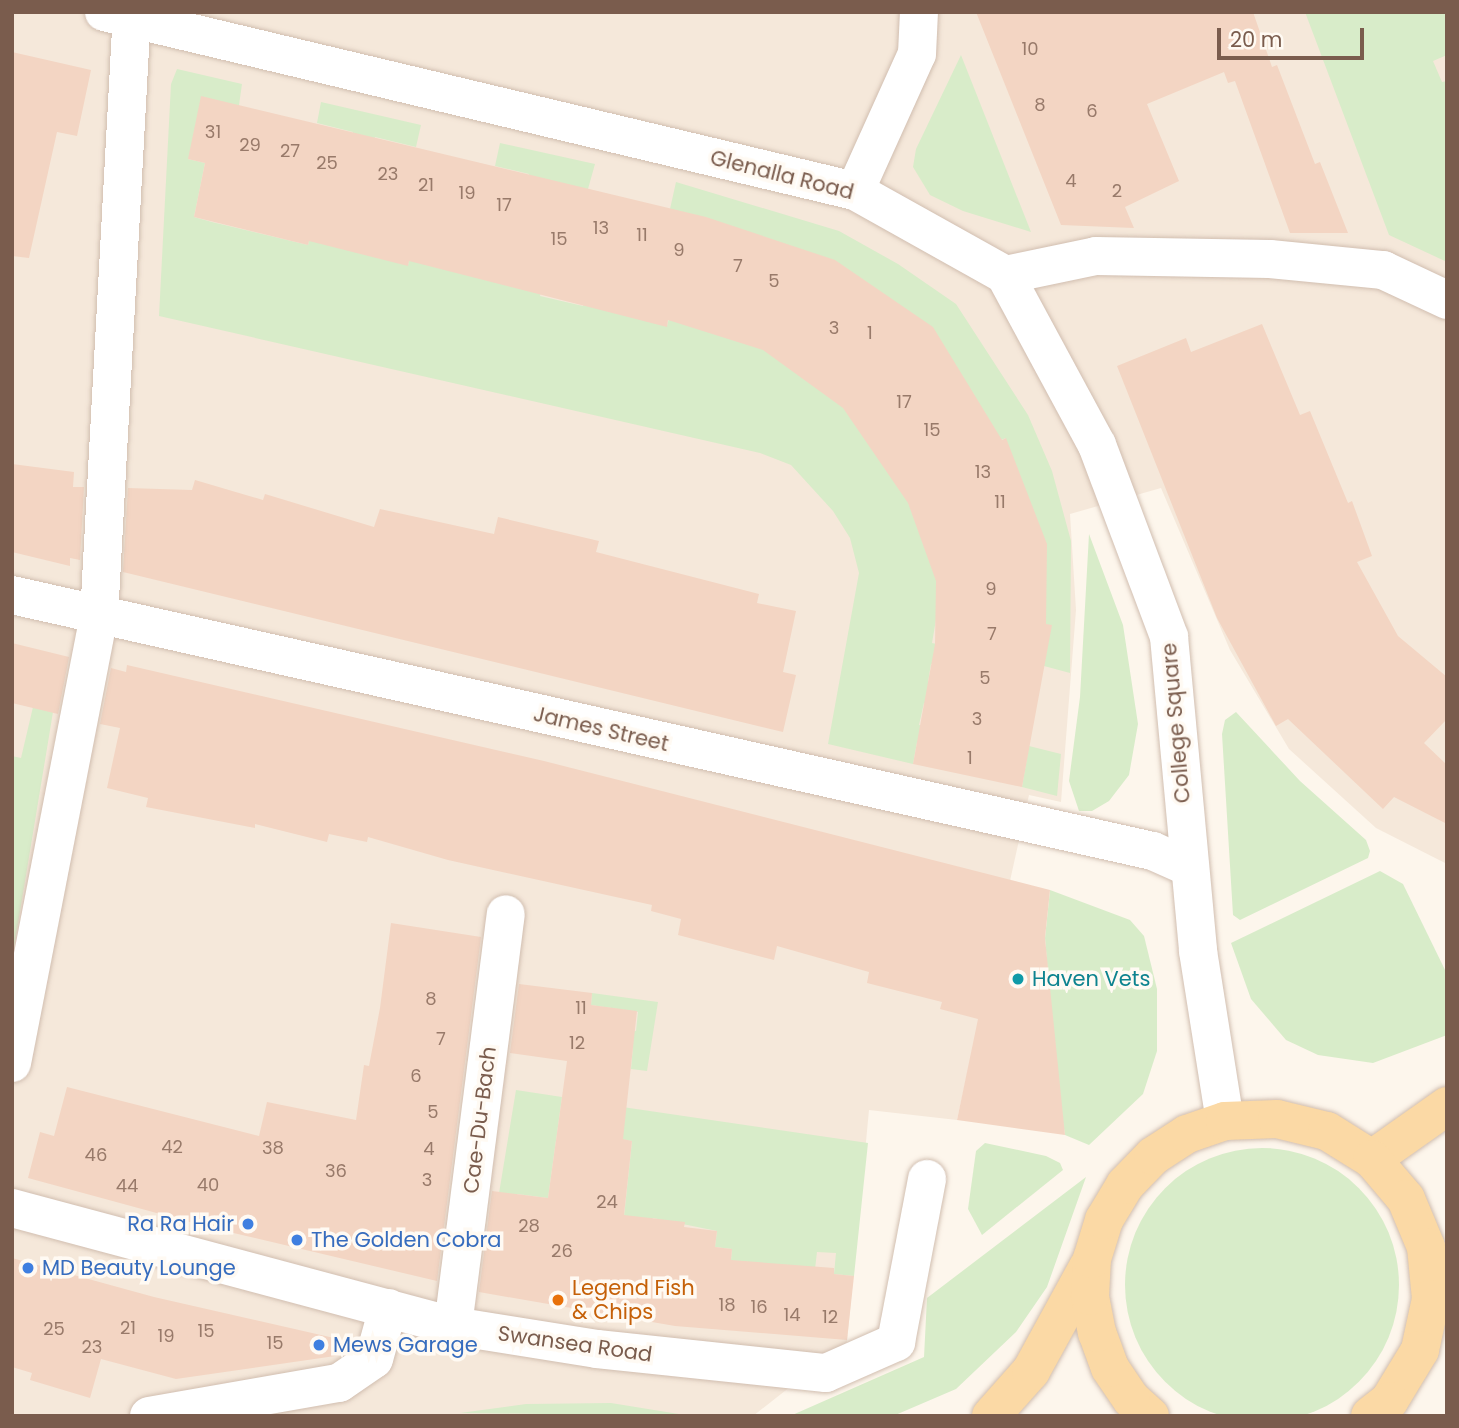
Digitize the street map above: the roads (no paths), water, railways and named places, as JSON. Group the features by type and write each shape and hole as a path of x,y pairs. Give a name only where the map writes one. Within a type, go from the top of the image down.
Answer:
{"main road":[{"path":"1372,1159 1447,1106"},
{"path":"991,1416 1031,1371 1092,1259 1104,1220 1134,1175 1153,1156 1187,1134 1225,1121 1277,1119 1327,1131 1372,1159 1406,1199 1426,1247 1431,1299 1420,1350 1389,1401 1370,1416"},
{"path":"1092,1259 1090,1296 1097,1333 1110,1368 1131,1399 1150,1416"}],"street":[{"path":"855,191 917,54 919,12"},
{"path":"12,1063 99,617 123,15"},
{"name":"Glenalla Road","path":"123,15 855,191 1005,275"},
{"path":"1005,275 1096,256 1270,259 1383,270 1447,300"},
{"name":"College Square","path":"1005,275 1097,445 1170,637 1189,867 1225,1121"},
{"name":"James Street","path":"12,595 99,617 1153,852 1189,867"},
{"name":"Cae-Du-Bach","path":"453,1326 506,914"},
{"name":"Swansea Road","path":"12,1208 453,1326 597,1349 826,1373 896,1342 927,1179"},
{"path":"149,1416 339,1383 374,1359 388,1308"}],"place":[{"name":"Haven Vets","path":"1018,979"},
{"name":"Ra Ra Hair","path":"248,1224"},
{"name":"The Golden Cobra","path":"297,1240"},
{"name":"MD Beauty Lounge","path":"28,1268"},
{"name":"Legend Fish & Chips","path":"558,1300"},
{"name":"Mews Garage","path":"319,1345"}]}
